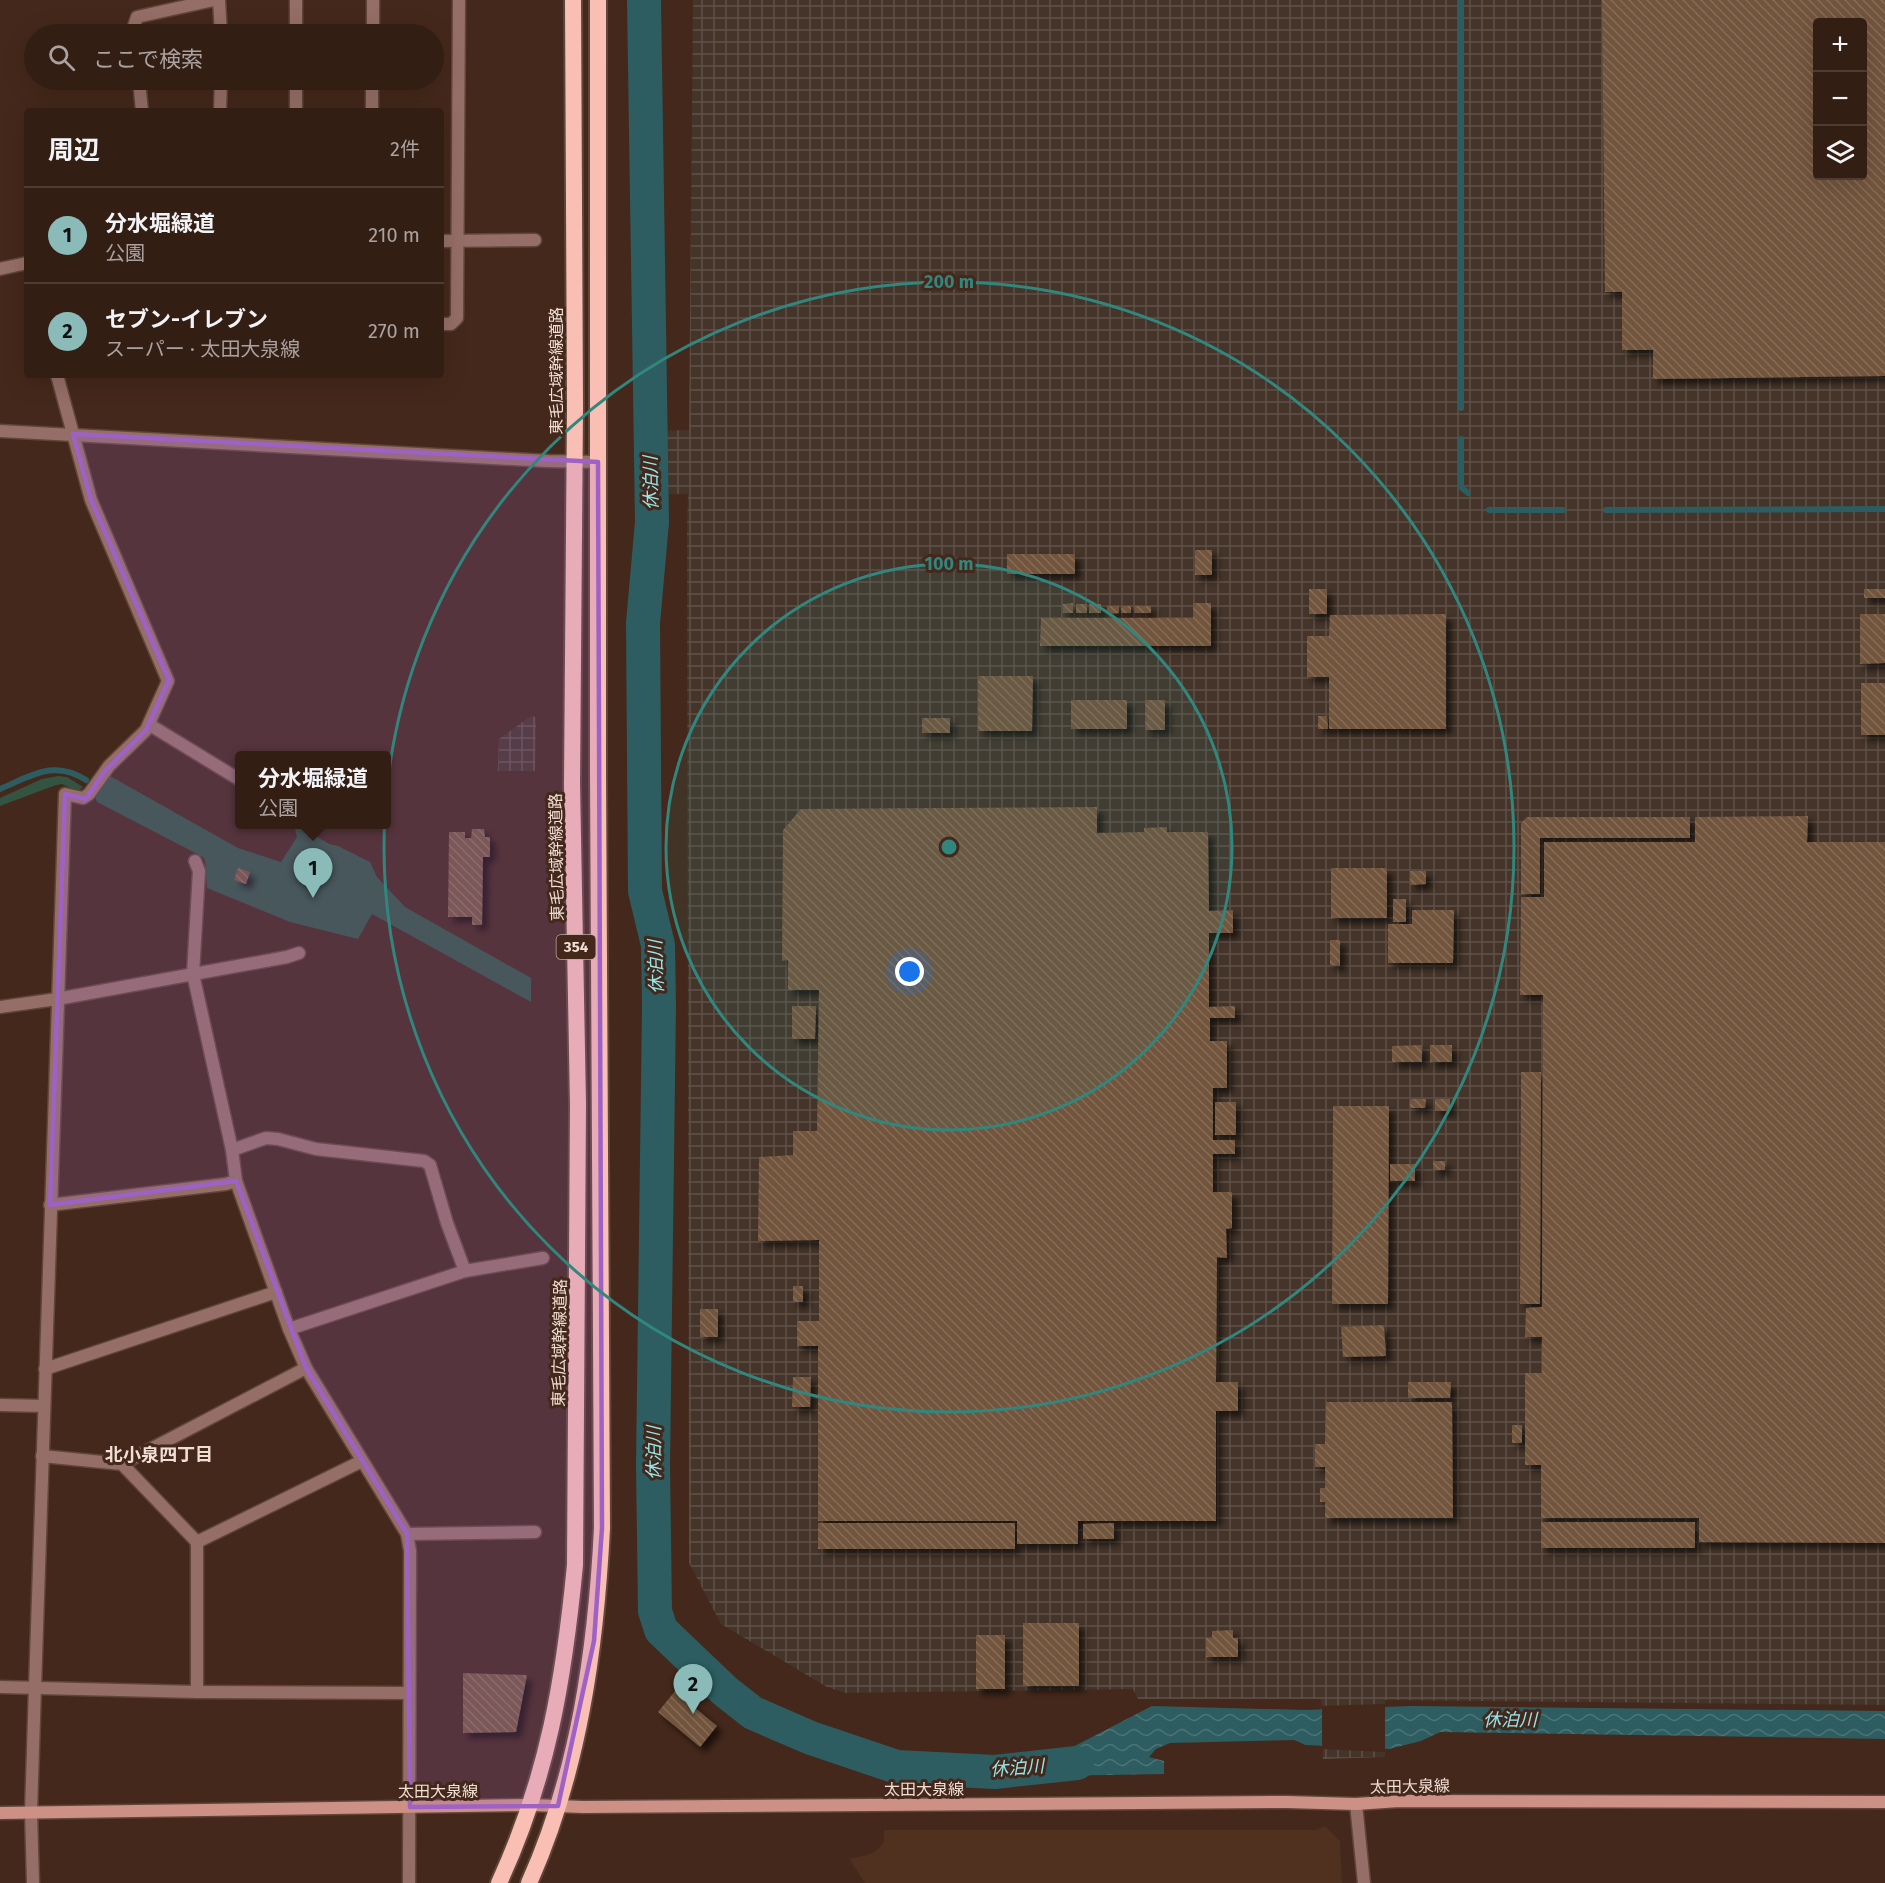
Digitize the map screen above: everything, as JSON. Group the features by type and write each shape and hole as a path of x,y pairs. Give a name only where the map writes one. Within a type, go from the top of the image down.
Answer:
{"highway":[{"name":"東毛広域幹線道路","path":"499,1883 531,1805 553,1726 568,1640 575,1564 578,1149 572,784 575,408 573,0"},
{"name":"354","path":"529,1883 558,1806 584,1704 594,1641 602,1528 598,773 598,0"}],"main road":[{"name":"太田大泉線","path":"0,1813 531,1805 1885,1802"}],"street":[{"path":"135,24 137,17 214,0"},
{"path":"219,0 220,24"},
{"path":"296,0 296,24"},
{"path":"373,0 373,24"},
{"path":"444,324 451,324 457,318 459,0"},
{"path":"140,90 142,108"},
{"path":"220,90 220,108"},
{"path":"296,90 296,108"},
{"path":"372,90 372,108"},
{"path":"444,241 535,240"},
{"path":"0,270 24,264"},
{"path":"33,1883 31,1812 65,794 83,798 89,794 104,772 150,724 168,681 91,500 58,378"},
{"path":"0,431 598,462"},
{"path":"150,724 235,777"},
{"path":"195,861 199,872 193,974 237,1181 289,1329 306,1368 407,1534 410,1551 409,1883"},
{"path":"0,1007 57,999 299,953"},
{"path":"232,1150 266,1138 316,1149 424,1161 430,1165 447,1223 465,1271"},
{"path":"50,1205 237,1181"},
{"path":"289,1329 465,1271 543,1258"},
{"path":"45,1370 276,1292"},
{"path":"42,1456 122,1464 306,1368"},
{"path":"0,1405 44,1406"},
{"path":"197,1542 362,1461"},
{"path":"122,1464 197,1542 197,1692"},
{"path":"407,1534 535,1532"},
{"path":"0,1687 197,1692 408,1693"},
{"path":"1356,1804 1364,1883"}],"highlighted area":[{"path":"73,434 598,462 602,1528 594,1641 558,1806 410,1807 407,1534 306,1368 236,1181 50,1205 65,794 86,799 104,772 146,730 169,680 91,500"}],"shaded area":[{"path":"693,0 1885,0 1885,1705 1385,1700 1385,1757 1323,1759 1321,1699 1138,1699 1133,1689 845,1693 827,1687 721,1624 689,1563 688,494 637,495 637,431 689,430"},
{"path":"531,716 536,717 535,771 498,771 499,739"},
{"path":"1325,1826 1340,1841 1342,1883 865,1883 849,1859 876,1851 884,1842 884,1830 1316,1830"}],"green space":[{"path":"110,776 238,848 281,862 297,837 295,829 305,829 329,844 370,862 377,877 405,907 531,978 531,1002 372,914 358,939 290,922 207,888 203,857 97,802 95,796"},
{"path":"67,777 83,787 78,791 62,784 56,785 0,806 0,798 42,779"}],"water":[{"path":"1152,1706 1305,1710 1411,1706 1885,1711 1885,1739 1440,1732 1421,1741 1389,1749 1306,1745 1294,1740 1170,1743 1156,1749 1149,1757 1164,1761 1164,1774 1044,1776 1032,1768"}],"pier":[{"path":"1385,1704 1385,1752 1322,1749 1322,1706"}],"building":[{"path":"1602,0 1885,0 1885,376 1653,379 1653,350 1622,350 1622,292 1605,292"},
{"path":"1195,550 1212,550 1212,575 1195,575"},
{"path":"1007,554 1075,554 1075,574 1007,574"},
{"path":"1309,589 1327,589 1327,614 1309,614"},
{"path":"1864,589 1885,589 1885,598 1864,598"},
{"path":"1073,603 1073,613 1063,613 1063,604"},
{"path":"1193,603 1211,603 1211,646 1040,646 1041,618 1193,618"},
{"path":"1076,604 1087,604 1087,613 1076,613"},
{"path":"1089,604 1101,604 1101,613 1089,613"},
{"path":"1107,606 1119,606 1119,613 1107,614"},
{"path":"1121,606 1131,606 1131,613 1121,613"},
{"path":"1134,606 1151,606 1151,613 1135,613"},
{"path":"1446,614 1446,729 1329,729 1329,677 1307,677 1307,636 1329,636 1330,615"},
{"path":"1860,614 1885,614 1885,663 1860,664"},
{"path":"978,676 1033,676 1032,731 978,731"},
{"path":"1861,683 1885,683 1885,735 1861,735"},
{"path":"1071,700 1127,700 1127,729 1071,729"},
{"path":"1145,700 1165,700 1165,730 1145,730"},
{"path":"1318,716 1327,716 1328,729 1318,729"},
{"path":"922,718 950,718 950,733 922,733"},
{"path":"1097,807 1097,833 1144,832 1144,828 1167,827 1167,832 1208,832 1209,911 1233,910 1233,933 1209,933 1209,1007 1235,1006 1235,1018 1210,1018 1210,1041 1227,1041 1227,1088 1213,1088 1213,1140 1235,1140 1235,1154 1213,1154 1213,1192 1232,1192 1232,1228 1226,1229 1227,1258 1217,1257 1216,1382 1238,1382 1238,1411 1216,1411 1216,1521 1078,1521 1078,1544 1017,1544 1017,1521 818,1521 818,1346 797,1346 797,1321 819,1321 819,1240 758,1241 759,1157 793,1155 793,1131 817,1131 819,990 788,990 788,960 782,961 783,830 801,809"},
{"path":"1808,816 1807,842 1885,842 1885,1543 1699,1542 1699,1518 1541,1518 1541,1465 1525,1465 1525,1373 1542,1373 1542,1337 1525,1337 1526,1308 1542,1307 1543,995 1520,995 1521,897 1544,897 1544,842 1695,842 1695,817"},
{"path":"1527,817 1690,817 1690,838 1540,838 1540,894 1521,894 1521,823"},
{"path":"472,829 484,829 485,837 490,837 490,857 483,857 482,925 472,925 472,917 448,917 449,832 465,832 465,838 471,838"},
{"path":"238,868 250,872 246,884 234,880"},
{"path":"1331,868 1387,868 1387,918 1331,918"},
{"path":"1410,871 1426,871 1426,884 1410,885"},
{"path":"1393,899 1406,899 1406,922 1393,922"},
{"path":"1412,910 1454,910 1453,963 1388,963 1388,924 1412,924"},
{"path":"1330,940 1340,940 1340,966 1330,965"},
{"path":"792,1006 816,1006 815,1039 792,1039"},
{"path":"1422,1045 1422,1062 1392,1062 1392,1046"},
{"path":"1430,1045 1452,1045 1452,1062 1430,1062"},
{"path":"1521,1072 1541,1072 1540,1304 1520,1304"},
{"path":"1410,1099 1426,1099 1425,1108 1410,1108"},
{"path":"1435,1099 1450,1099 1450,1111 1435,1111"},
{"path":"1215,1102 1236,1102 1236,1135 1215,1135"},
{"path":"1333,1106 1389,1106 1388,1304 1332,1304"},
{"path":"1433,1161 1445,1161 1445,1170 1433,1170"},
{"path":"1390,1164 1415,1164 1415,1181 1390,1181"},
{"path":"793,1286 803,1286 803,1302 793,1302"},
{"path":"700,1309 718,1309 718,1337 700,1337"},
{"path":"1384,1325 1386,1356 1343,1357 1341,1327"},
{"path":"793,1377 811,1377 810,1407 792,1407"},
{"path":"1408,1382 1451,1382 1450,1398 1408,1398"},
{"path":"1326,1402 1452,1402 1453,1518 1325,1518 1325,1502 1320,1502 1320,1488 1325,1488 1325,1467 1315,1467 1315,1444 1325,1444"},
{"path":"1512,1425 1522,1425 1522,1443 1512,1443"},
{"path":"1541,1522 1695,1522 1695,1548 1541,1548"},
{"path":"818,1523 1015,1523 1015,1549 818,1549"},
{"path":"1114,1523 1114,1539 1083,1539 1083,1524"},
{"path":"1023,1623 1079,1623 1079,1686 1023,1686"},
{"path":"1233,1630 1233,1638 1238,1638 1238,1657 1206,1657 1206,1638 1212,1638 1212,1631"},
{"path":"976,1635 1005,1635 1005,1689 976,1689"},
{"path":"463,1673 527,1675 516,1732 463,1733"},
{"path":"675,1691 717,1726 700,1747 658,1712"}],"waterway":[{"name":"休泊川","path":"644,0 652,522 643,623 645,891 658,945 659,1005 653,1465 655,1611 661,1630 725,1691 753,1713 811,1738 897,1767 995,1772 1077,1763"},
{"path":"1461,0 1461,408"},
{"path":"1461,439 1461,487 1468,493"},
{"path":"1606,510 1885,509"},
{"path":"1489,510 1563,510"},
{"path":"0,789 32,775 53,770 74,774 86,780"}],"place":[{"name":"分水堀緑道","path":"313,898"},
{"name":"セブン-イレブン","path":"693,1714"}],"district":[{"name":"北小泉四丁目","path":"159,1455"}]}
